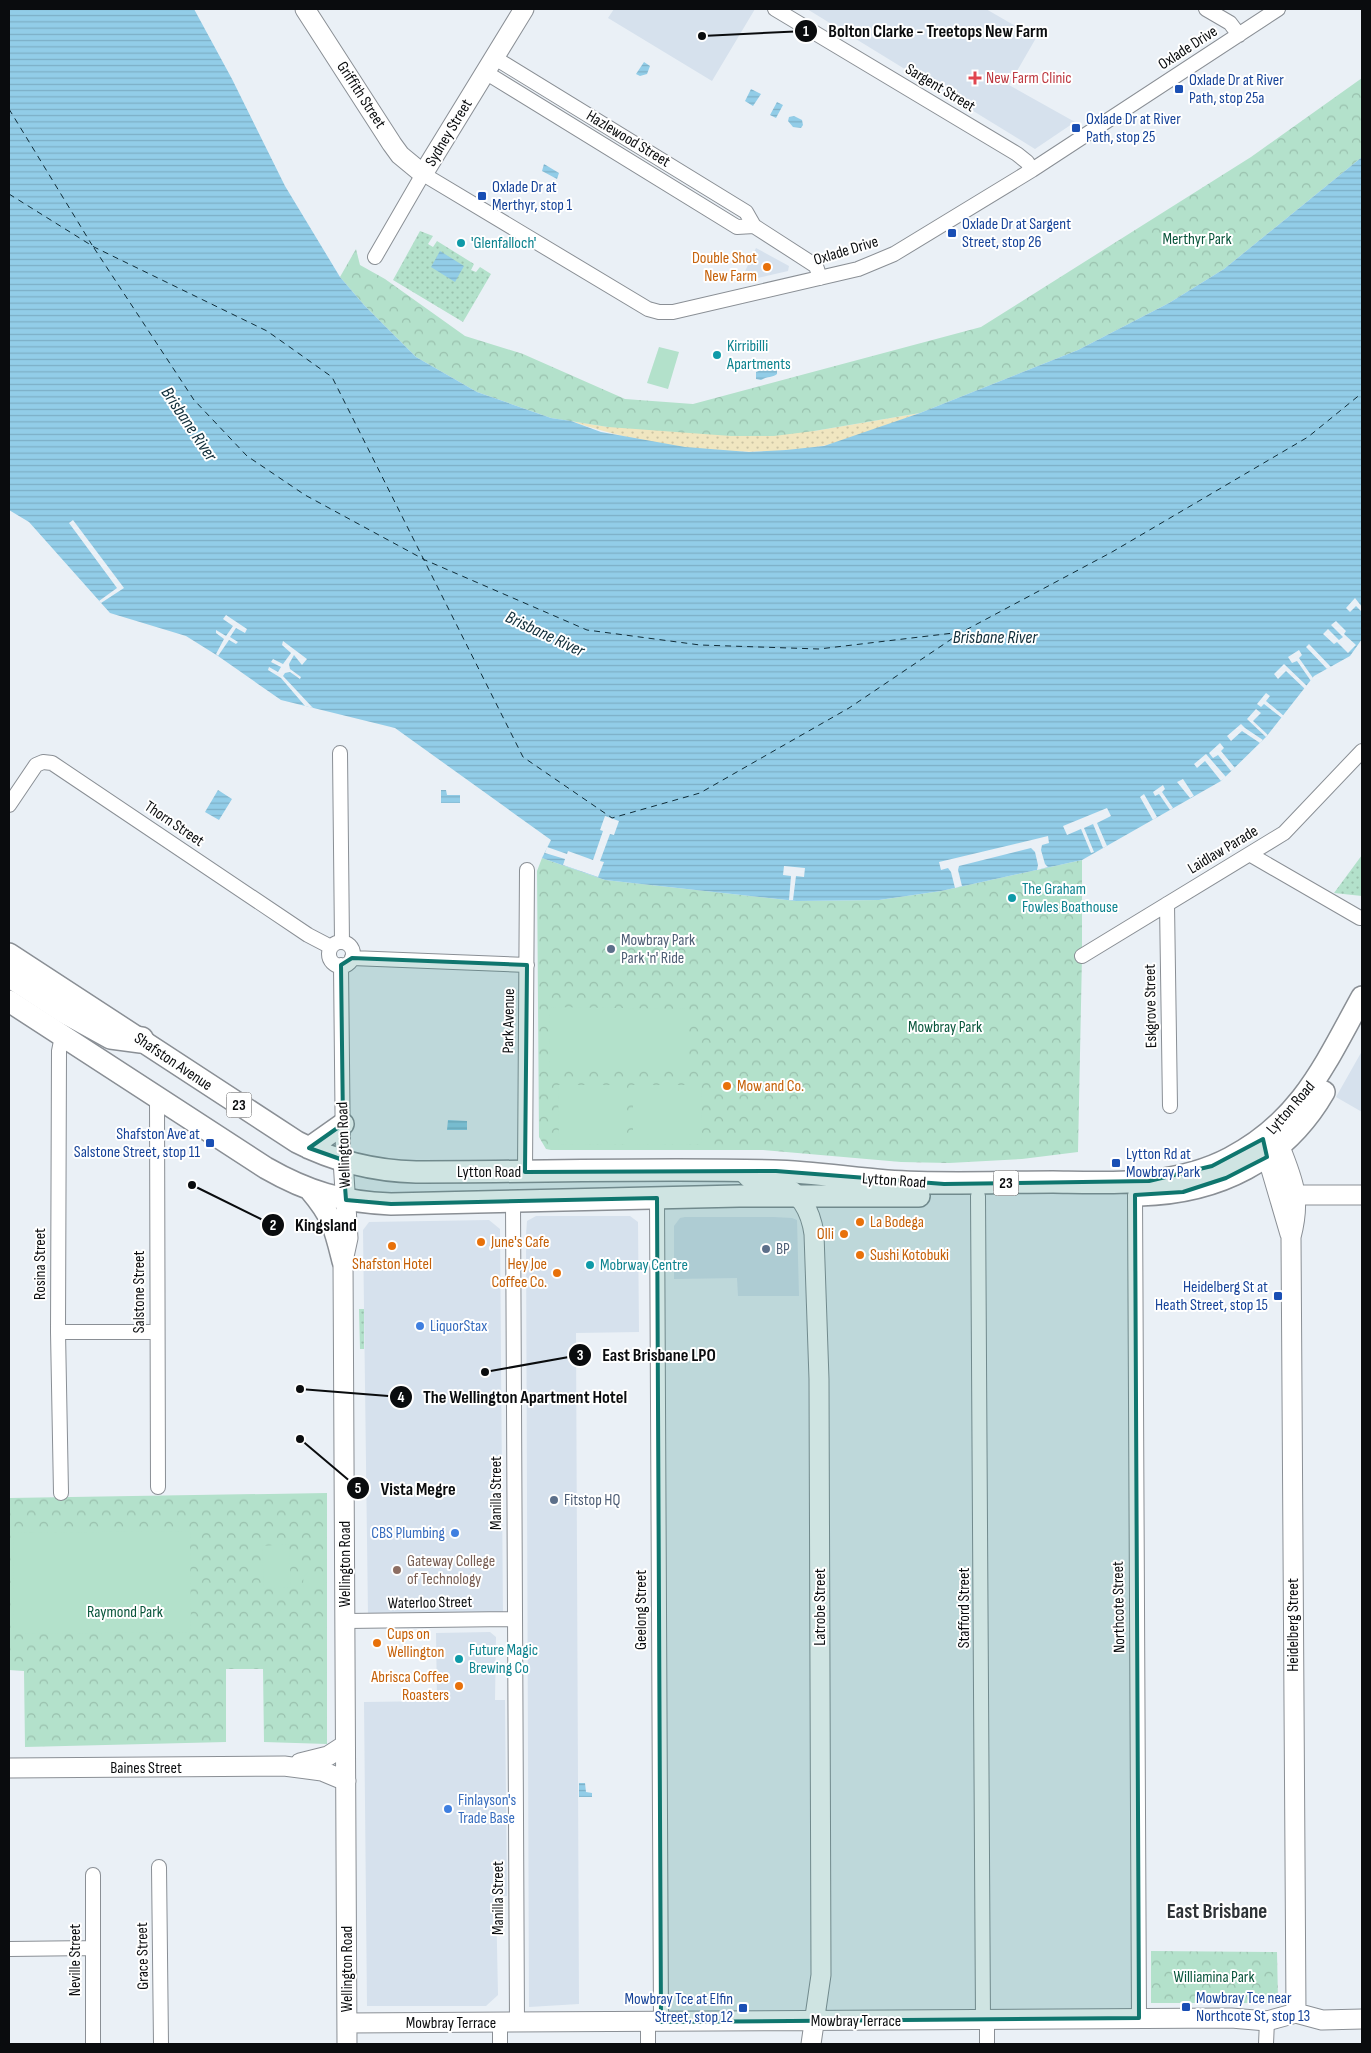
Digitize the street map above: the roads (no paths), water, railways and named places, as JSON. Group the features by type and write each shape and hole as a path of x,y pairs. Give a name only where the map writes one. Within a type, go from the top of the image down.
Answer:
{"highway":[{"path":"9,974 64,1010 111,1036 140,1040"}],"main road":[{"name":"Shafston Avenue","path":"9,954 272,1126 309,1148 343,1160"},
{"name":"Lytton Road","path":"343,1160 363,1166 396,1171 741,1170 783,1171 886,1181 944,1184 1149,1182 1170,1179 1270,1148 1285,1118 1309,1091 1362,997"},
{"name":"23","path":"9,1001 266,1168 312,1191 346,1200"},
{"name":"Lytton Road","path":"346,1200 391,1204 798,1196 1171,1194 1197,1188 1243,1171 1300,1126 1318,1102 1362,1024"},
{"path":"309,1148 343,1124"},
{"path":"312,1191 324,1206 333,1222 343,1260"}],"street":[{"name":"Griffith Street","path":"305,9 392,144 400,155 423,174"},
{"name":"Sydney Street","path":"375,257 423,174 524,9"},
{"name":"Sargent Street","path":"775,9 1017,154 1027,162 1032,170"},
{"path":"1206,9 1230,23 1239,35"},
{"name":"Oxlade Drive","path":"423,174 648,309 659,312 673,312 870,265 894,254 1032,170 1278,9"},
{"name":"Hazlewood Street","path":"490,65 746,212 754,226 815,264 820,278"},
{"name":"Laidlaw Parade","path":"1082,956 1284,833 1362,750"},
{"path":"340,753 343,894 336,944 330,958 333,962 527,965"},
{"name":"Thorn Street","path":"9,805 36,765 43,762 52,763 308,935 336,944"},
{"path":"1250,855 1360,918"},
{"name":"Park Avenue","path":"525,1172 527,870"},
{"name":"Eskgrove Street","path":"1167,904 1170,1106"},
{"path":"336,944 351,948 347,961"},
{"name":"Wellington Road","path":"347,961 343,1124 343,1160 348,1238 343,1260 347,2044"},
{"name":"Rosina Street","path":"61,1493 58,1332 59,1051 62,1036"},
{"name":"Salstone Street","path":"157,1098 158,1487"},
{"name":"Heidelberg Street","path":"1270,1148 1292,1180 1296,1197 1296,1216 1291,1237"},
{"name":"Heidelberg Street","path":"1270,1148 1291,1237 1296,2013"},
{"path":"741,1170 756,1183 779,1184 792,1190 798,1196"},
{"name":"Northcote Street","path":"1135,1195 1139,2018"},
{"path":"1296,1197 1302,1195 1362,1195"},
{"name":"Latrobe Street","path":"798,1196 809,1214 814,1234 819,1379 821,1975 811,2044"},
{"name":"Stafford Street","path":"978,1196 985,2020 987,2044"},
{"name":"Geelong Street","path":"648,2044 654,2022 657,1198"},
{"name":"Manilla Street","path":"500,2044 508,2023 514,1619 513,1202"},
{"path":"58,1332 157,1332"},
{"name":"Waterloo Street","path":"346,1621 514,1619"},
{"name":"Baines Street","path":"284,1766 323,1758 346,1745"},
{"name":"Baines Street","path":"9,1768 284,1766 322,1771 346,1781"},
{"name":"Grace Street","path":"159,1867 161,2044"},
{"name":"Neville Street","path":"92,1875 93,2044"},
{"path":"9,1948 93,1948"},
{"path":"1296,2013 1322,2020 1362,2019"},
{"name":"Mowbray Terrace","path":"347,2024 1139,2018 1231,2018 1267,2021 1296,2013"},
{"path":"1266,2044 1267,2021"}],"water":[{"name":"Brisbane River","path":"9,9 194,9 232,79 285,186 340,277 364,305 416,357 477,392 551,418 571,421 601,432 685,447 749,452 824,446 920,413 1078,350 1169,303 1224,269 1362,157 1362,639 1350,656 1314,676 1266,737 1221,781 1082,860 941,891 879,900 796,901 605,880 542,858 551,840 395,728 281,700 186,636 110,613 29,522 9,510"},
{"path":"644,62 650,66 647,74 640,76 636,74"},
{"path":"751,89 761,94 753,106 745,101"},
{"path":"777,102 783,105 776,118 770,115"},
{"path":"794,116 802,120 803,125 801,128 793,127 788,121 789,117"},
{"path":"544,164 559,173 557,179 542,171"},
{"path":"440,251 464,266 455,282 431,267"},
{"path":"774,365 777,368 777,374 761,380 756,379 756,372"},
{"path":"218,790 232,799 219,820 205,812"},
{"path":"441,790 446,790 447,795 460,795 460,803 441,803"},
{"path":"448,1120 467,1121 467,1130 447,1130"},
{"path":"579,1783 585,1783 586,1792 592,1793 592,1797 579,1797"}],"place":[{"name":"Bolton Clarke - Treetops New Farm","path":"702,36"},
{"name":"New Farm Clinic","path":"975,78"},
{"name":"Oxlade Dr at River Path, stop 25a","path":"1179,89"},
{"name":"Oxlade Dr at River Path, stop 25","path":"1076,128"},
{"name":"Oxlade Dr at Merthyr, stop 1","path":"482,196"},
{"name":"Oxlade Dr at Sargent Street, stop 26","path":"952,233"},
{"name":"'Glenfalloch'","path":"461,243"},
{"name":"Double Shot New Farm","path":"767,267"},
{"name":"Kirribilli Apartments","path":"717,355"},
{"name":"The Graham Fowles Boathouse","path":"1012,898"},
{"name":"Mowbray Park Park 'n' Ride","path":"611,949"},
{"name":"Mow and Co.","path":"727,1086"},
{"name":"Shafston Ave at Salstone Street, stop 11","path":"210,1143"},
{"name":"Lytton Rd at Mowbray Park","path":"1116,1163"},
{"name":"Kingsland","path":"192,1185"},
{"name":"La Bodega","path":"860,1222"},
{"name":"Olli","path":"844,1234"},
{"name":"June's Cafe","path":"481,1242"},
{"name":"Shafston Hotel","path":"392,1246"},
{"name":"BP","path":"766,1249"},
{"name":"Sushi Kotobuki","path":"860,1255"},
{"name":"Mobrway Centre","path":"590,1265"},
{"name":"Hey Joe Coffee Co.","path":"557,1273"},
{"name":"Heidelberg St at Heath Street, stop 15","path":"1278,1296"},
{"name":"LiquorStax","path":"420,1326"},
{"name":"East Brisbane LPO","path":"485,1372"},
{"name":"The Wellington Apartment Hotel","path":"300,1389"},
{"name":"Vista Megre","path":"300,1439"},
{"name":"Fitstop HQ","path":"554,1500"},
{"name":"CBS Plumbing","path":"455,1533"},
{"name":"Gateway College of Technology","path":"397,1570"},
{"name":"Cups on Wellington","path":"377,1643"},
{"name":"Future Magic Brewing Co","path":"459,1659"},
{"name":"Abrisca Coffee Roasters","path":"459,1686"},
{"name":"Finlayson's Trade Base","path":"448,1809"},
{"name":"Mowbray Tce near Northcote St, stop 13","path":"1186,2007"},
{"name":"Mowbray Tce at Elfin Street, stop 12","path":"743,2008"}],"district":[{"name":"East Brisbane","path":"1217,1911"}],"park label":[{"name":"Merthyr Park","path":"1197,239"},
{"name":"Mowbray Park","path":"945,1027"},
{"name":"Raymond Park","path":"125,1612"},
{"name":"Williamina Park","path":"1214,1977"}]}
